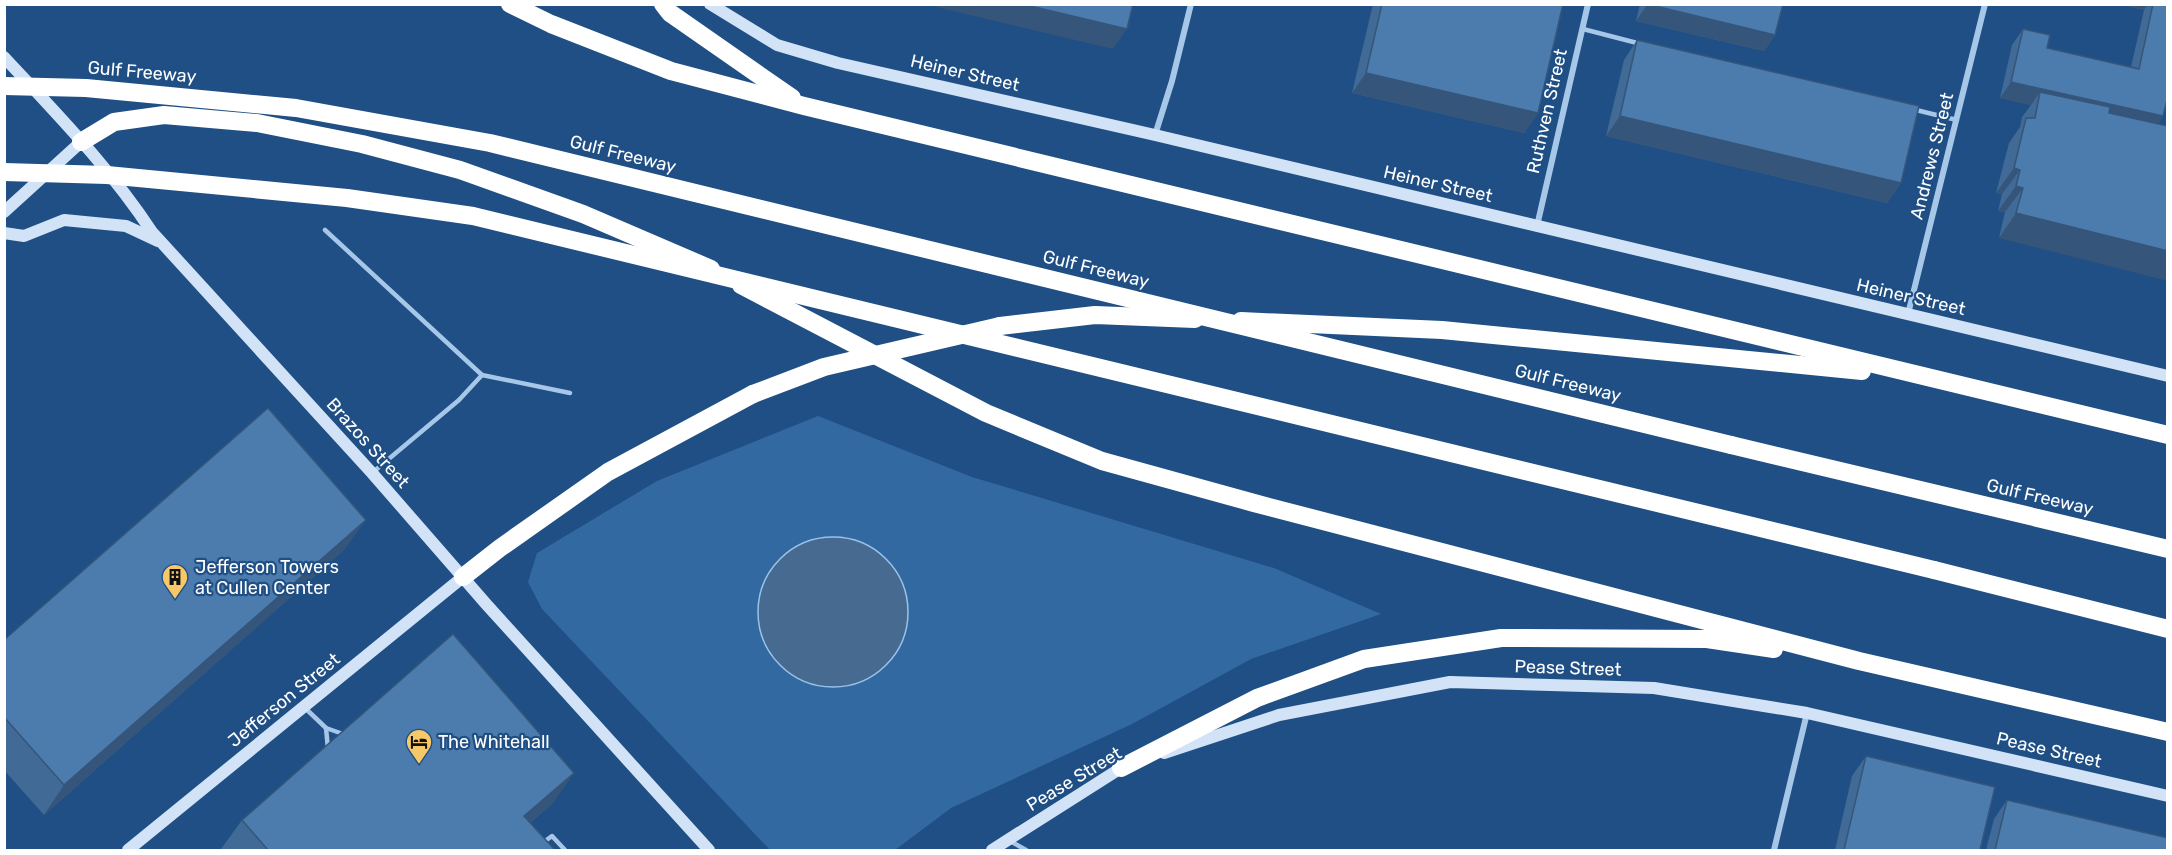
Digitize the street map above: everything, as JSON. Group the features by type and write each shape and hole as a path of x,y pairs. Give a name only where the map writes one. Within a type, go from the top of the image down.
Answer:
{"highway":[{"path":"510,4 551,24 671,71 804,106 2168,435"},
{"path":"663,4 670,13 804,106"},
{"name":"Gulf Freeway","path":"4,86 86,88 296,108 490,143 2168,549"},
{"path":"81,142 114,122 164,115 257,123 362,144 460,170 583,214 709,268 986,413 1102,461 1859,661 2168,732"},
{"path":"4,172 107,175 347,198 473,216 1934,570 2168,629"},
{"path":"463,577 608,472 753,394 824,366 1000,326 1095,315 1442,330 1929,377"},
{"path":"1121,768 1257,698 1364,659 1501,638 1707,639 1859,661"}],"street":[{"name":"Heiner Street","path":"710,4 777,45 818,57 2168,376"},
{"path":"1155,135 1172,81 1191,4"},
{"name":"Ruthven Street","path":"1537,226 1588,4"},
{"name":"Andrews Street","path":"1908,314 1985,4"},
{"name":"Brazos Street","path":"4,57 81,142 134,206 152,232 372,473 709,850"},
{"path":"4,212 81,142"},
{"path":"4,233 24,236 64,220 126,226 162,243"},
{"name":"Jefferson Street","path":"128,850 463,577"},
{"name":"Pease Street","path":"992,850 1121,768 1280,715 1450,682 1654,688 1807,713 2168,796"},
{"path":"1774,850 1807,713"}],"lane":[{"path":"1582,29 1651,46"},
{"path":"1900,107 1957,120"},
{"path":"325,230 482,375 570,393"},
{"path":"372,473 459,400 482,375"},
{"path":"304,707 326,728 348,736"},
{"path":"326,728 328,755"},
{"path":"533,850 552,836 565,850"},
{"path":"1009,840 1026,850"}],"shaded area":[{"path":"818,416 972,477 1274,568 1381,614 1251,659 1132,724 951,808 895,850 770,850 542,609 528,582 537,553 657,481"},
{"path":"833,537 848,538 862,543 886,559 902,583 907,597 907,627 902,641 886,665 862,681 848,686 833,687 818,686 804,681 780,665 764,641 759,627 758,612 759,597 764,583 780,559 804,543 818,538"}],"building":[{"path":"1022,4 1133,4 1127,29"},
{"path":"1382,4 1563,4 1538,113 1366,73"},
{"path":"1647,4 1783,4 1775,35"},
{"path":"2153,4 2168,4 2168,96 2163,116 2011,82 2023,29 2050,35 2047,48 2139,69"},
{"path":"1637,40 1919,106 1901,183 1620,116"},
{"path":"2040,92 2110,107 2109,113 2168,126 2168,251 2016,213 2023,188 2016,186 2020,170 2014,168 2026,118 2035,118"},
{"name":"Jefferson Towers at Cullen Center","path":"268,408 366,520 64,785 4,717 4,640"},
{"name":"The Whitehall","path":"453,634 574,773 524,816 555,850 268,850 242,820"},
{"path":"1866,756 1995,787 1980,850 1844,850"},
{"path":"2007,800 2168,838 2168,850 1995,850"}],"place":[{"name":"Jefferson Towers at Cullen Center","path":"175,600"},
{"name":"The Whitehall","path":"419,765"}]}
